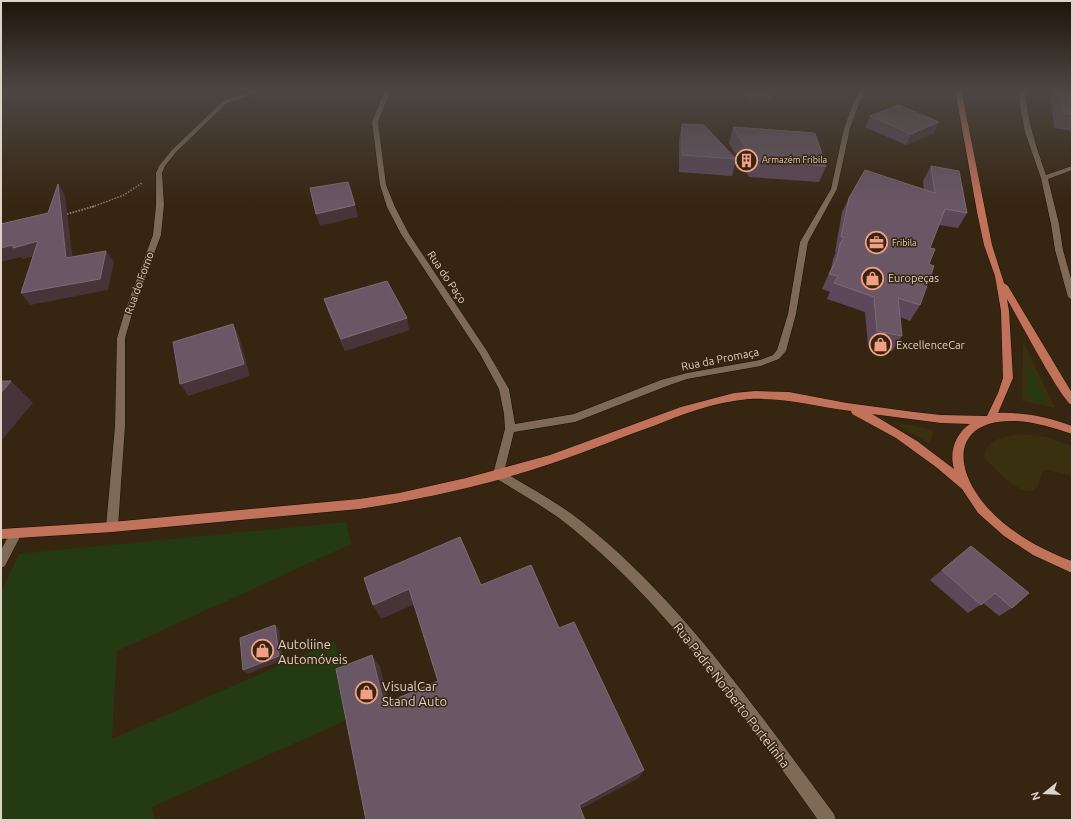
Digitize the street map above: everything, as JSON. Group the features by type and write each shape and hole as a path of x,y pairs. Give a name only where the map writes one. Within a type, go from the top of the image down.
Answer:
{"main road":[{"path":"965,127 988,245 998,276 1005,311 1009,369 1003,393 987,419 967,430 958,445 958,463 966,485 982,509 1005,531 1036,551 1072,567"},
{"path":"998,276 1072,401"},
{"path":"1,534 112,527 358,504 415,495 551,459 686,410 734,397 761,395 789,396 847,407 934,418 987,419 1020,416 1062,426 1072,430"},
{"path":"847,407 892,430 920,447 966,485"}],"street":[{"path":"162,166 174,151 199,127"},
{"name":"Rua do Paço","path":"375,127 381,175 387,196 405,234 484,353 504,389 510,429 498,474"},
{"name":"Rua da Promaça","path":"510,429 575,418 595,412 664,383 687,376 761,363 776,357 783,346 792,314 804,242 834,189 847,127"},
{"path":"1027,127 1044,178 1072,297"},
{"name":"Rua do Forno","path":"112,527 120,426 121,338 129,311 157,235 160,205 159,173 162,166"},
{"path":"1044,178 1072,168"},
{"name":"Rua Padre Norberto Portelinha","path":"498,474 559,512 633,575 686,633 714,667 828,820"},
{"path":"1,562 16,533"}],"path":[{"path":"62,215 98,206 121,198 131,192 162,166"}],"green space":[{"path":"1028,364 1047,402 1028,398"},
{"path":"346,522 351,544 117,651 112,739 335,641 349,719 152,807 154,820 1,820 1,592 19,554"}],"sand":[{"path":"1023,341 1055,408 1022,401","holes":["1029,365 1046,402 1028,398"]},
{"path":"890,421 934,430 930,444"},
{"path":"1024,434 1046,437 1072,446 1072,476 1049,470 1043,471 1036,489 1028,491 1022,490 1007,480 984,458 985,451 993,442 1012,435"}],"building":[{"path":"682,127 706,127 736,159 682,155"},
{"path":"733,127 815,133 826,166 753,160"},
{"path":"896,127 927,127 911,134"},
{"path":"931,166 959,171 967,213 945,209 930,248 935,249 929,264 934,266 920,305 898,298 902,336 877,331 874,297 834,283 838,276 829,274 837,258 840,244 844,237 841,237 849,198 865,170 935,193"},
{"path":"348,182 355,205 316,214 310,188"},
{"path":"58,184 66,258 106,251 100,279 21,293 38,241 13,248 13,245 1,248 1,224 48,213"},
{"path":"387,281 407,318 341,339 324,299"},
{"path":"233,324 244,364 180,384 173,342"},
{"path":"1,381 11,381 1,393"},
{"path":"460,537 481,585 531,565 559,628 574,622 644,770 579,805 585,820 366,820 336,669 372,655 384,704 438,681 409,589 373,605 364,578"},
{"path":"971,546 1029,593 1012,608 995,593 981,605 942,570"},
{"path":"275,625 279,656 243,670 240,638"}],"place":[{"name":"Armazém Fribila","path":"746,160"},
{"name":"Fribila","path":"876,243"},
{"name":"Europeças","path":"873,278"},
{"name":"ExcellenceCar","path":"880,345"},
{"name":"Autoliine Automóveis","path":"263,651"},
{"name":"VisualCar Stand Auto","path":"367,693"}]}
